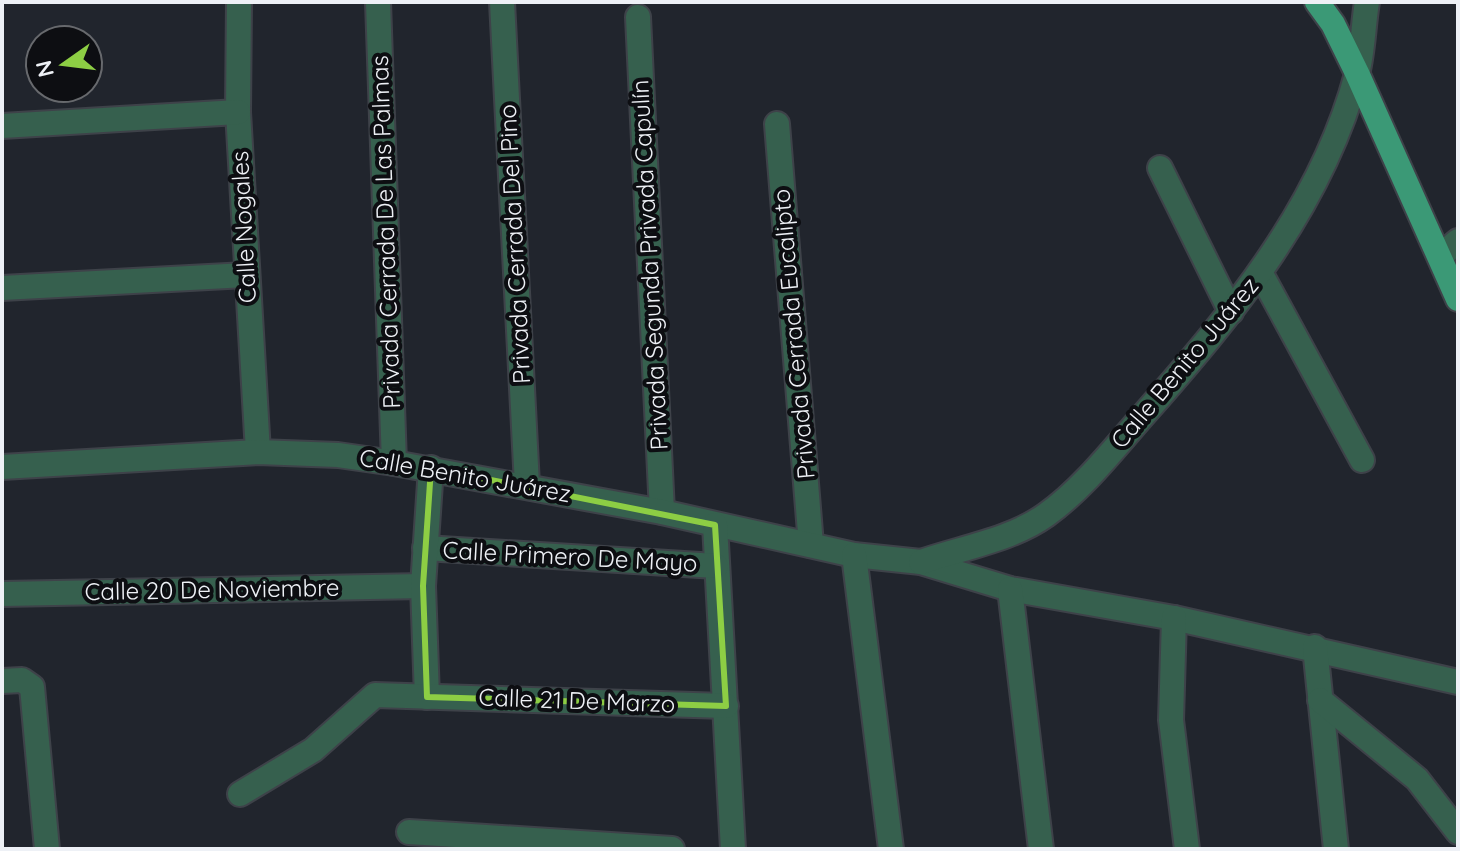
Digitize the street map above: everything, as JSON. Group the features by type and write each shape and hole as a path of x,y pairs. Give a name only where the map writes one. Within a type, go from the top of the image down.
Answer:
{"main road":[{"path":"1317,2 1449,248 1458,299"}],"street":[{"name":"Calle Nogales","path":"239,2 238,112 258,452"},
{"name":"Privada Cerrada De Las Palmas","path":"378,2 394,463"},
{"name":"Privada Cerrada Del Pino","path":"502,2 527,485"},
{"name":"Calle Benito Juárez","path":"921,562 1022,528 1045,516 1067,497 1137,422 1231,312 1261,274 1312,185 1336,135 1357,73 1367,2"},
{"name":"Privada Segunda Privada Capulín","path":"638,17 662,512"},
{"path":"2,126 238,112"},
{"name":"Privada Cerrada Eucalipto","path":"777,124 811,545"},
{"path":"1160,168 1231,312"},
{"path":"1261,274 1362,460"},
{"path":"2,288 246,275"},
{"name":"Calle Benito Juárez","path":"2,467 258,452 338,455 431,468 662,512 854,555 921,562 1010,589 1315,647 1458,682"},
{"path":"427,697 423,586 431,468"},
{"path":"715,525 733,849"},
{"name":"Calle Primero De Mayo","path":"425,548 716,566"},
{"path":"854,555 891,849"},
{"name":"Calle 20 De Noviembre","path":"2,594 423,586"},
{"path":"1010,589 1041,849"},
{"path":"1174,618 1171,720 1187,849"},
{"path":"1315,647 1336,849"},
{"path":"2,681 22,680 32,687 47,849"},
{"name":"Calle 21 De Marzo","path":"240,794 313,750 375,695 726,706"},
{"path":"1320,700 1417,779 1458,832"},
{"path":"409,832 672,849"}],"highlighted area":[{"path":"431,468 715,525 726,706 427,697 423,586"}]}
